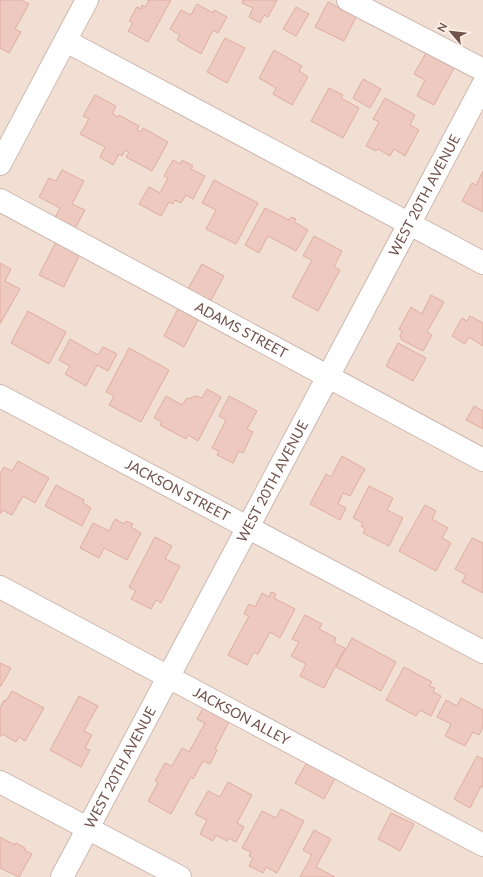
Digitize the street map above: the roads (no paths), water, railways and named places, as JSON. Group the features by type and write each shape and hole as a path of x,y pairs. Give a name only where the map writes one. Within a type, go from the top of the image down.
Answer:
{"street":[{"path":"0,164 87,0"},
{"path":"348,0 483,70"},
{"path":"66,41 483,263"},
{"name":"WEST 20TH AVENUE","path":"62,877 483,85"},
{"name":"ADAMS STREET","path":"0,200 483,460"},
{"name":"JACKSON STREET","path":"0,396 483,652"},
{"name":"JACKSON ALLEY","path":"0,587 483,845"},
{"path":"0,782 180,877"}]}
